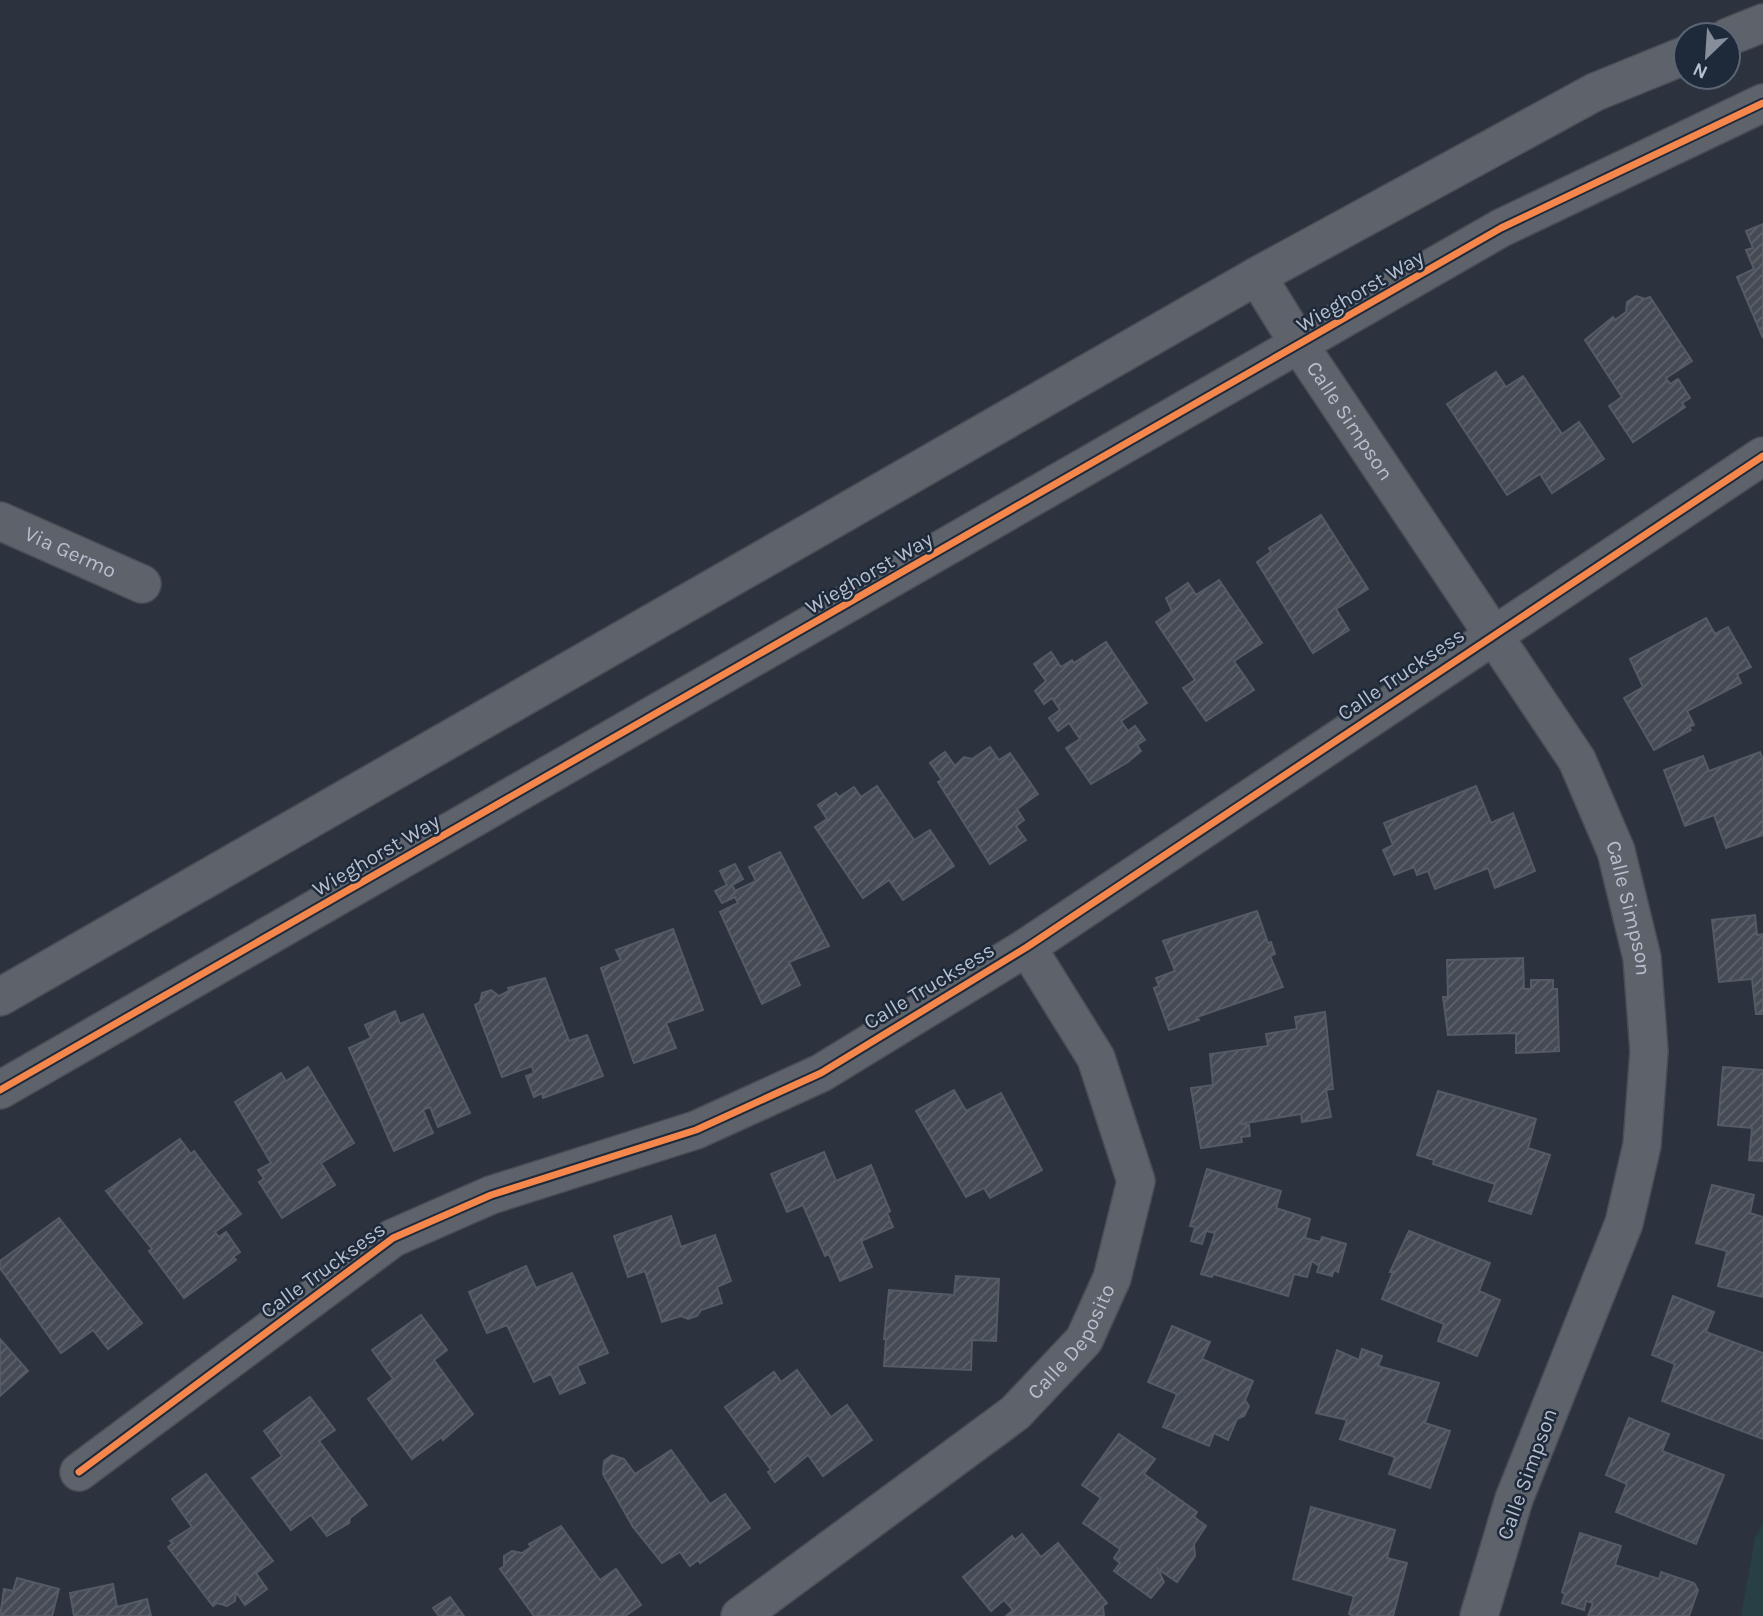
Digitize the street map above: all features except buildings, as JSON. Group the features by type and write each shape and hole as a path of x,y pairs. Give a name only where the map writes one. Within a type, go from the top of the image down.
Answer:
{"street":[{"path":"1742,31 1763,23"},
{"path":"0,997 1257,276 1595,92 1672,61"},
{"name":"Wieghorst Way","path":"0,1090 1300,346 1501,228 1763,103"},
{"name":"Calle Simpson","path":"1257,276 1300,346 1577,760 1616,851 1642,958 1649,1051 1642,1144 1624,1223 1514,1499 1479,1616"},
{"name":"Calle Trucksess","path":"79,1472 393,1238 491,1195 696,1130 821,1073 1027,947 1493,633 1763,456"},
{"name":"Via Germo","path":"0,521 142,584"},
{"name":"Calle Deposito","path":"740,1616 1015,1413 1084,1340 1112,1278 1136,1181 1096,1058 1027,947"}],"green space":[{"path":"1763,1523 1763,1616 1741,1616 1755,1538"}],"cycle path":[{"path":"0,1090 1501,228 1763,103"},
{"path":"79,1472 393,1238 491,1195 696,1130 821,1073 1027,947 1763,456"}]}
